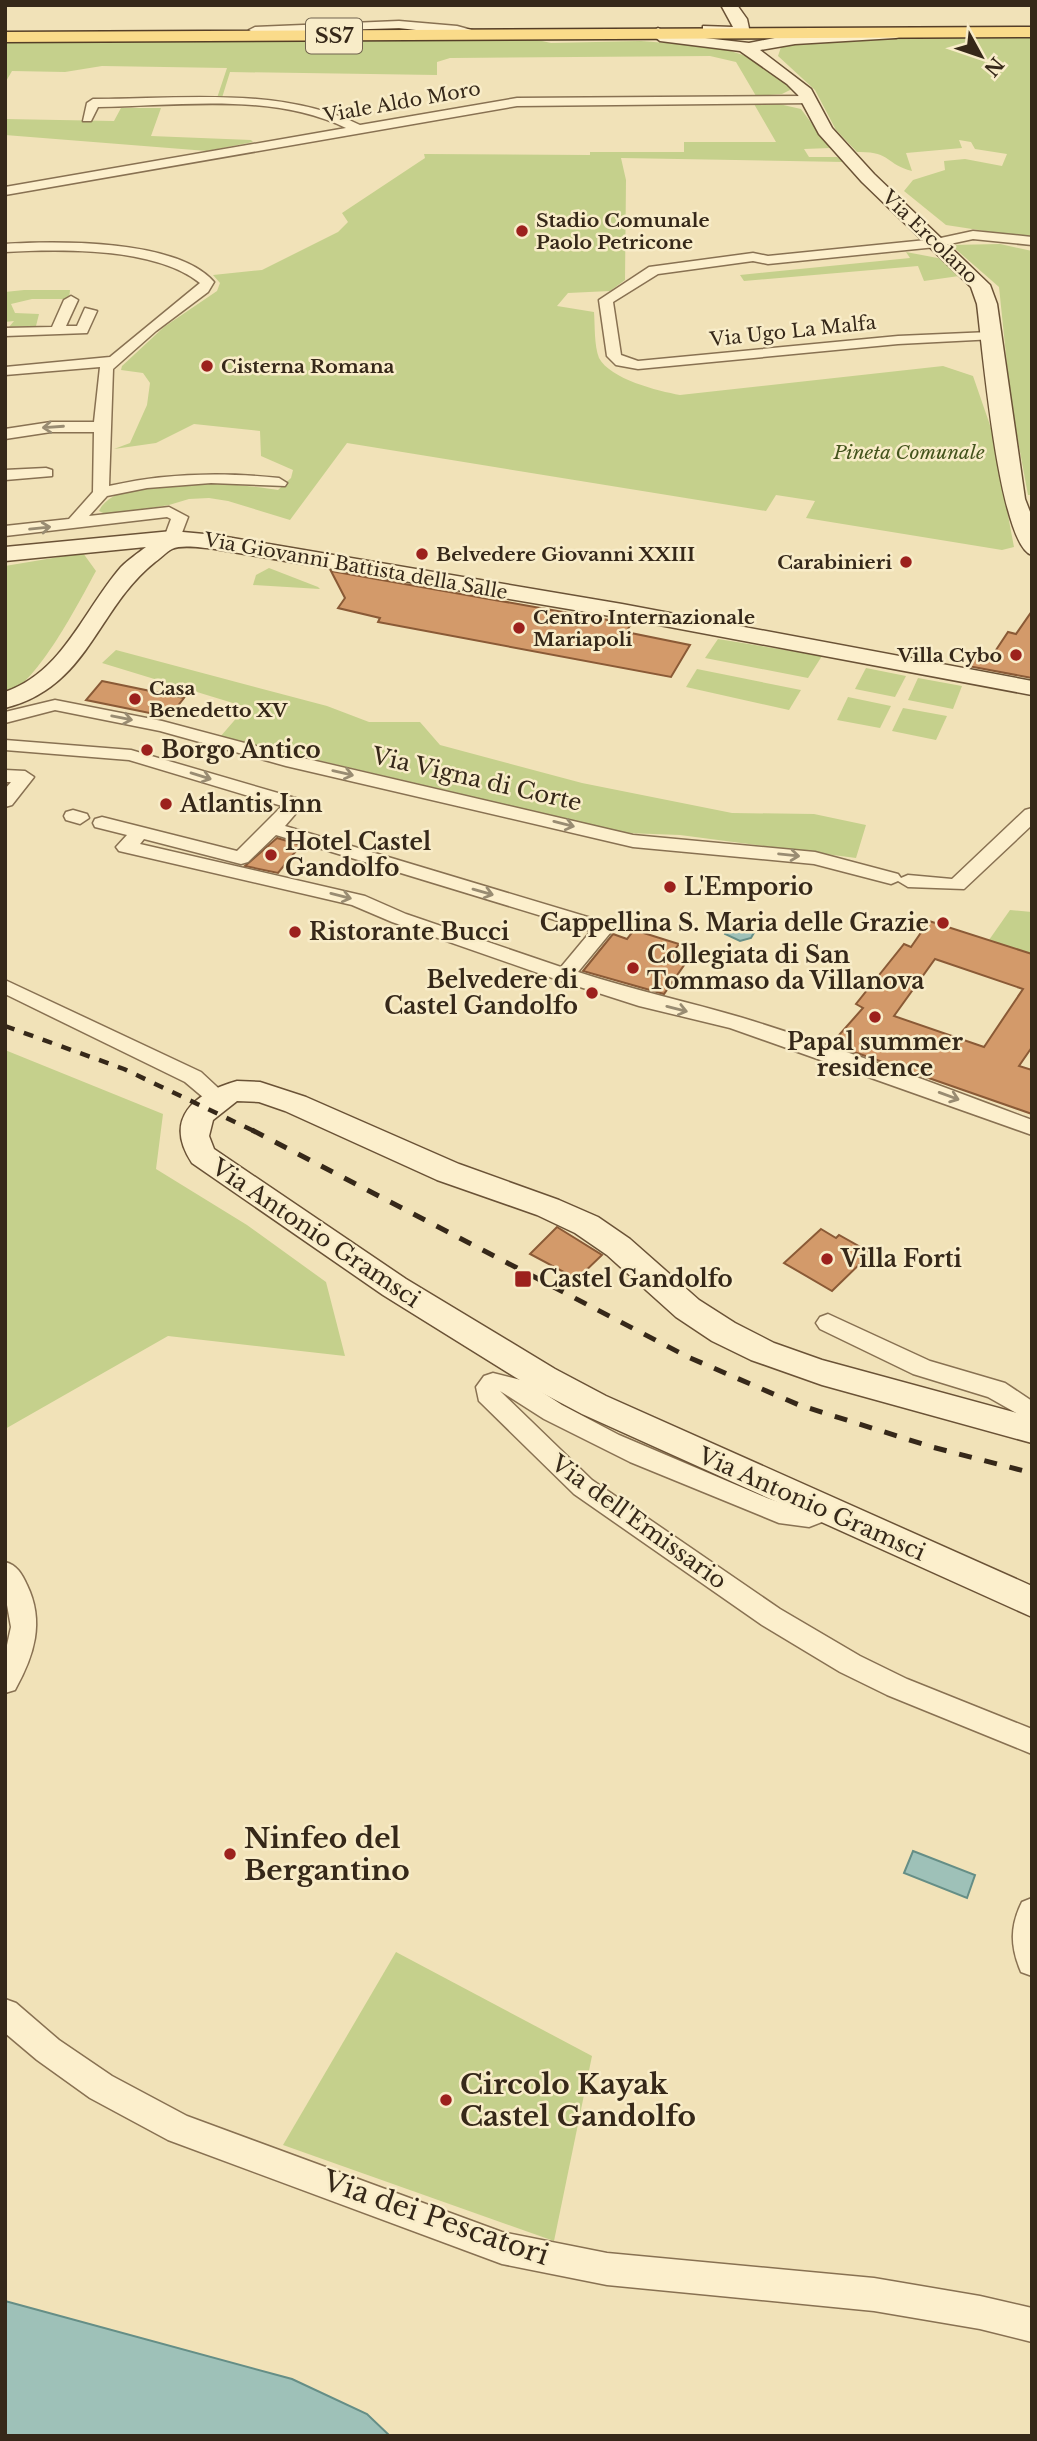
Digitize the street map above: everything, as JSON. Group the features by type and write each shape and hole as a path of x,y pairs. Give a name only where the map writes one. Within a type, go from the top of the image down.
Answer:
{"main road":[{"name":"SS7","path":"5,37 658,33 750,45 901,32 1032,32"}],"street":[{"path":"729,5 739,19 750,45"},
{"path":"255,30 409,26 460,29 484,35"},
{"name":"Via Ercolano","path":"750,45 796,84 809,100 825,130 868,178 983,290 1014,499 1032,548"},
{"name":"Viale Aldo Moro","path":"5,191 532,101 809,100"},
{"path":"87,118 93,103 271,105 322,112 360,130"},
{"path":"936,243 979,234 1032,242"},
{"name":"Via Ugo La Malfa","path":"936,243 768,260 753,257 654,270 606,300 618,360 644,365 918,339 990,336"},
{"path":"5,248 69,247 138,255 198,274 207,282 204,289 112,361 104,372 101,493"},
{"path":"57,330 71,300"},
{"path":"5,332 82,330 90,311"},
{"path":"5,371 112,361"},
{"path":"5,434 57,427 101,427"},
{"path":"5,475 46,473"},
{"path":"75,522 101,493 193,476 279,483"},
{"path":"5,531 170,512 180,517 172,538 130,570 75,649 51,677 35,690 5,701"},
{"name":"Via Giovanni Battista della Salle","path":"5,554 93,543 172,538 267,549 622,611 1032,688"},
{"path":"130,570 134,540"},
{"path":"93,543 130,570"},
{"name":"Via Vigna di Corte","path":"5,718 55,705 162,726 286,760 633,841 814,858 899,879 957,885 1032,814"},
{"path":"14,746 135,757 295,804 241,858 102,823"},
{"path":"5,776 25,777 5,802"},
{"path":"272,828 604,928 565,975"},
{"path":"140,833 126,847 358,900 399,918 565,975 646,1001 736,1023 912,1083 1032,1128"},
{"path":"5,986 193,1077 218,1098 235,1092 253,1091 304,1106 450,1172 567,1216 615,1244 657,1283 692,1310 730,1335 767,1353 836,1376 1032,1430"},
{"name":"Via Antonio Gramsci","path":"218,1098 196,1123 195,1143 203,1156 457,1329 594,1405 1032,1602"},
{"path":"828,1323 922,1368 996,1390 1032,1413"},
{"name":"Via dell'Emissario","path":"826,1510 802,1518 778,1513 591,1431 511,1384 493,1382 488,1387 488,1394 495,1404 577,1482 771,1617 850,1664 897,1687 1032,1742"},
{"path":"5,1572 20,1594 25,1620 20,1652 5,1682"},
{"path":"1032,1911 1026,1924 1032,1962"},
{"name":"Via dei Pescatori","path":"5,2013 77,2071 153,2117 502,2248 607,2269 834,2288 935,2302 1032,2325"}],"green space":[{"path":"896,37 1032,38 1032,238 946,225 904,191 913,180 945,170 944,161 965,159 1002,166 1007,154 975,149 971,142 959,140 962,148 906,153 912,171 882,156 857,152 836,130 815,90 778,56 782,44"},
{"path":"533,39 551,43 641,41 718,47 743,55 796,87 782,94 756,96 736,62 710,56 450,58 437,62 437,75 230,72 221,101 216,101 227,68 102,66 65,72 12,71 5,83 5,42"},
{"name":"Pineta Comunale","path":"754,104 779,104 801,109 830,148 804,149 809,157 837,157 845,162 621,158 626,180 625,280 610,291 568,293 557,306 594,312 597,353 613,372 648,387 680,395 943,366 973,376 992,431 1014,547 1002,550 806,518 815,501 776,495 766,511 347,443 290,520 209,498 189,499 107,515 99,511 111,498 130,490 154,485 210,483 278,490 291,478 293,470 261,456 260,431 194,424 156,443 114,449 130,443 147,405 150,383 143,373 121,370 122,366 164,327 217,291 220,283 213,275 262,270 338,232 348,222 342,213 425,158 424,154 590,155 590,152 684,152 684,142 776,142"},
{"path":"121,108 161,108 151,136 253,142 207,151 5,135 5,119 114,121"},
{"path":"1000,244 1032,251 1032,495 1028,495 1011,403 999,287 951,245"},
{"path":"906,252 943,259 959,276 924,281 918,266 744,281 740,275 910,258"},
{"path":"70,290 69,299 32,299 11,304 15,313 39,314 36,326 9,327 14,321 5,322 5,292"},
{"path":"83,553 96,571 79,602 44,659 18,687 5,695 5,566"},
{"path":"269,568 320,589 253,585 256,575"},
{"path":"718,639 822,656 808,678 705,658"},
{"path":"116,650 327,706 369,722 420,722 440,745 582,783 732,813 814,814 866,825 856,858 680,835 626,833 220,737 246,707 102,663"},
{"path":"866,668 906,676 895,697 855,689"},
{"path":"697,669 801,690 789,710 686,687"},
{"path":"918,678 962,686 953,709 908,700"},
{"path":"848,697 891,706 880,728 837,720"},
{"path":"903,708 947,716 936,740 892,731"},
{"path":"1010,910 1032,912 1032,954 989,940"},
{"path":"5,1050 163,1114 156,1169 247,1225 326,1282 345,1356 168,1336 5,1429"},
{"name":"Circolo Kayak Castel Gandolfo","path":"396,1952 592,2056 554,2241 283,2145"}],"water":[{"path":"742,922 755,931 751,938 740,941 725,934 726,926"},
{"path":"913,1851 975,1875 967,1898 904,1873"},
{"path":"5,2301 292,2379 367,2414 390,2436 5,2436"}],"building":[{"name":"Centro Internazionale Mariapoli","path":"331,571 631,624 626,632 690,645 671,677 378,622 380,618 338,608 345,598"},
{"name":"Villa Cybo","path":"1032,611 1032,678 968,666 973,652 992,656 1008,632 1016,634"},
{"name":"Casa Benedetto XV","path":"102,681 184,698 169,717 86,700"},
{"name":"Hotel Castel Gandolfo","path":"277,838 301,845 278,873 245,866"},
{"name":"Papal summer residence","path":"929,921 1032,954 1032,1047 1019,1066 1032,1070 1032,1114 831,1044 863,1008 856,1004 904,944 911,947","holes":["935,959 1023,989 984,1047 894,1016"]},
{"name":"Collegiata di San Tommaso da Villanova","path":"634,930 679,944 672,953 689,958 664,994 583,971 613,934 627,939"},
{"name":"Castel Gandolfo","path":"557,1227 602,1255 577,1279 530,1254"},
{"name":"Villa Forti","path":"821,1229 836,1238 839,1235 871,1253 832,1291 784,1263"}],"railway":[{"path":"5,1026 124,1069 254,1131"},
{"path":"254,1131 688,1357 799,1405 932,1447 1032,1473"}],"place":[{"name":"Stadio Comunale Paolo Petricone","path":"522,231"},
{"name":"Cisterna Romana","path":"207,366"},
{"name":"Belvedere Giovanni XXIII","path":"422,554"},
{"name":"Carabinieri","path":"906,562"},
{"name":"Centro Internazionale Mariapoli","path":"519,628"},
{"name":"Villa Cybo","path":"1016,655"},
{"name":"Casa Benedetto XV","path":"135,699"},
{"name":"Borgo Antico","path":"147,750"},
{"name":"Atlantis Inn","path":"166,804"},
{"name":"Hotel Castel Gandolfo","path":"271,855"},
{"name":"L'Emporio","path":"670,887"},
{"name":"Cappellina S. Maria delle Grazie","path":"943,923"},
{"name":"Ristorante Bucci","path":"295,932"},
{"name":"Collegiata di San Tommaso da Villanova","path":"633,968"},
{"name":"Belvedere di Castel Gandolfo","path":"592,993"},
{"name":"Papal summer residence","path":"875,1017"},
{"name":"Villa Forti","path":"827,1259"},
{"name":"Castel Gandolfo","path":"523,1279"},
{"name":"Ninfeo del Bergantino","path":"230,1854"},
{"name":"Circolo Kayak Castel Gandolfo","path":"446,2100"}]}
